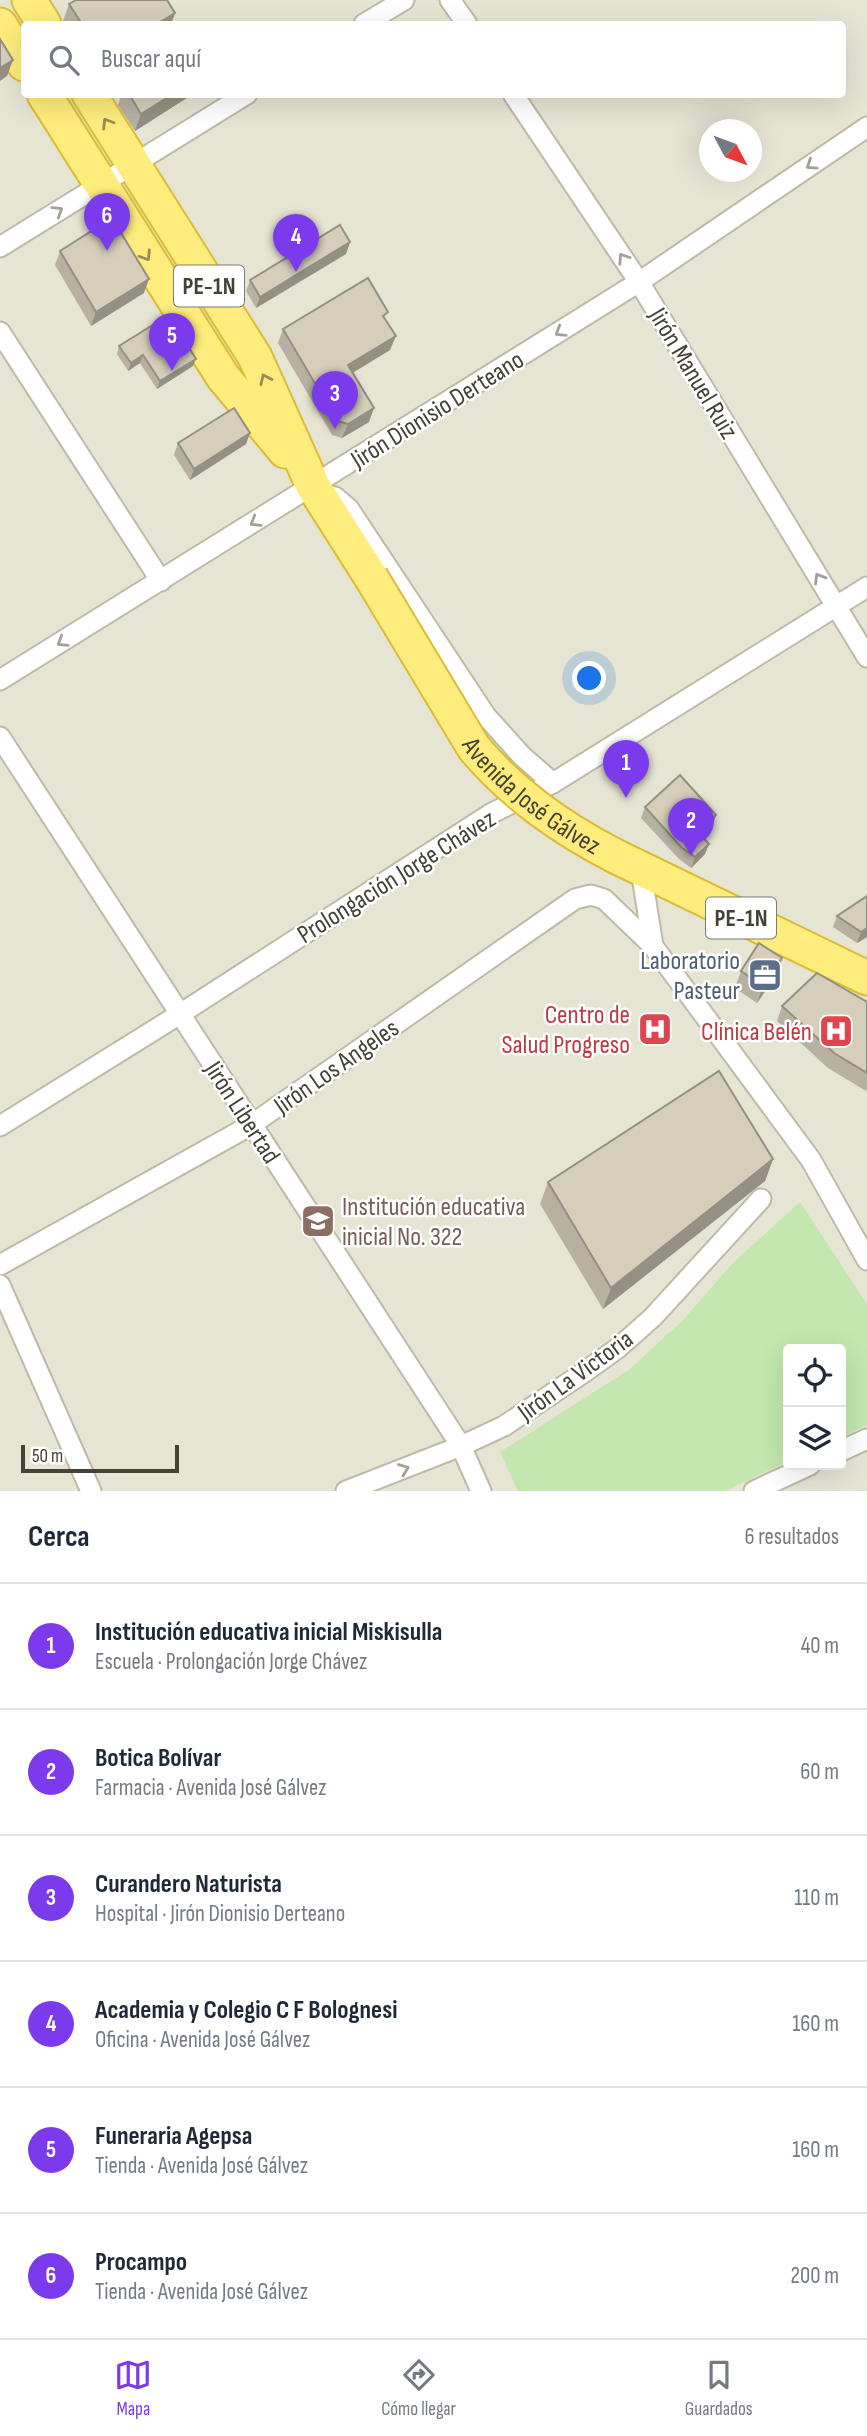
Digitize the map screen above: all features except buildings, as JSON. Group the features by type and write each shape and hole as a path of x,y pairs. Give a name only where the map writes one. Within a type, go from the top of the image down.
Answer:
{"highway":[{"path":"29,0 42,21"},
{"path":"0,25 21,59"},
{"name":"Avenida José Gálvez","path":"46,98 223,377 315,490 474,748 494,771 558,824 628,863 867,978"},
{"name":"Avenida José Gálvez","path":"91,98 255,357 315,490"}],"street":[{"path":"368,21 404,0"},
{"path":"450,0 465,21"},
{"path":"0,247 240,98"},
{"name":"Jirón Manuel Ruiz","path":"516,98 639,282 867,657"},
{"name":"Jirón Dionisio Derteano","path":"0,680 160,581 315,490 639,282 867,127"},
{"path":"0,332 160,581"},
{"path":"315,490 335,497 349,509 486,716 522,755 553,783"},
{"name":"Prolongación Jorge Chávez","path":"0,1126 180,1014 492,813 553,783 867,587"},
{"name":"Jirón Libertad","path":"0,737 461,1447 481,1491"},
{"path":"628,863 653,946 811,1160 867,1259"},
{"name":"Jirón Los Angeles","path":"0,1265 251,1125 575,899 591,895 604,899 653,946"},
{"name":"Jirón La Victoria","path":"346,1491 461,1447 504,1426 618,1348 653,1317 761,1199"},
{"path":"0,1285 91,1491"},
{"path":"846,1449 867,1439"},
{"path":"754,1491 799,1470"}],"shaded area":[{"path":"0,0 867,0 867,1491 0,1491"}],"green space":[{"path":"800,1202 867,1304 867,1425 846,1435 846,1344 783,1344 783,1463 725,1491 518,1491 500,1452 630,1369 683,1320 734,1262"}],"place":[{"name":"Procampo","path":"107,251"},
{"name":"Academia y Colegio C F Bolognesi","path":"296,272"},
{"name":"Funeraria Agepsa","path":"172,371"},
{"name":"Curandero Naturista","path":"335,429"},
{"name":"Institución educativa inicial Miskisulla","path":"626,798"},
{"name":"Botica Bolívar","path":"691,856"},
{"name":"Laboratorio Pasteur","path":"765,975"},
{"name":"Centro de Salud Progreso","path":"655,1029"},
{"name":"Clínica Belén","path":"836,1031"},
{"name":"Institución educativa inicial No. 322","path":"318,1221"}]}
